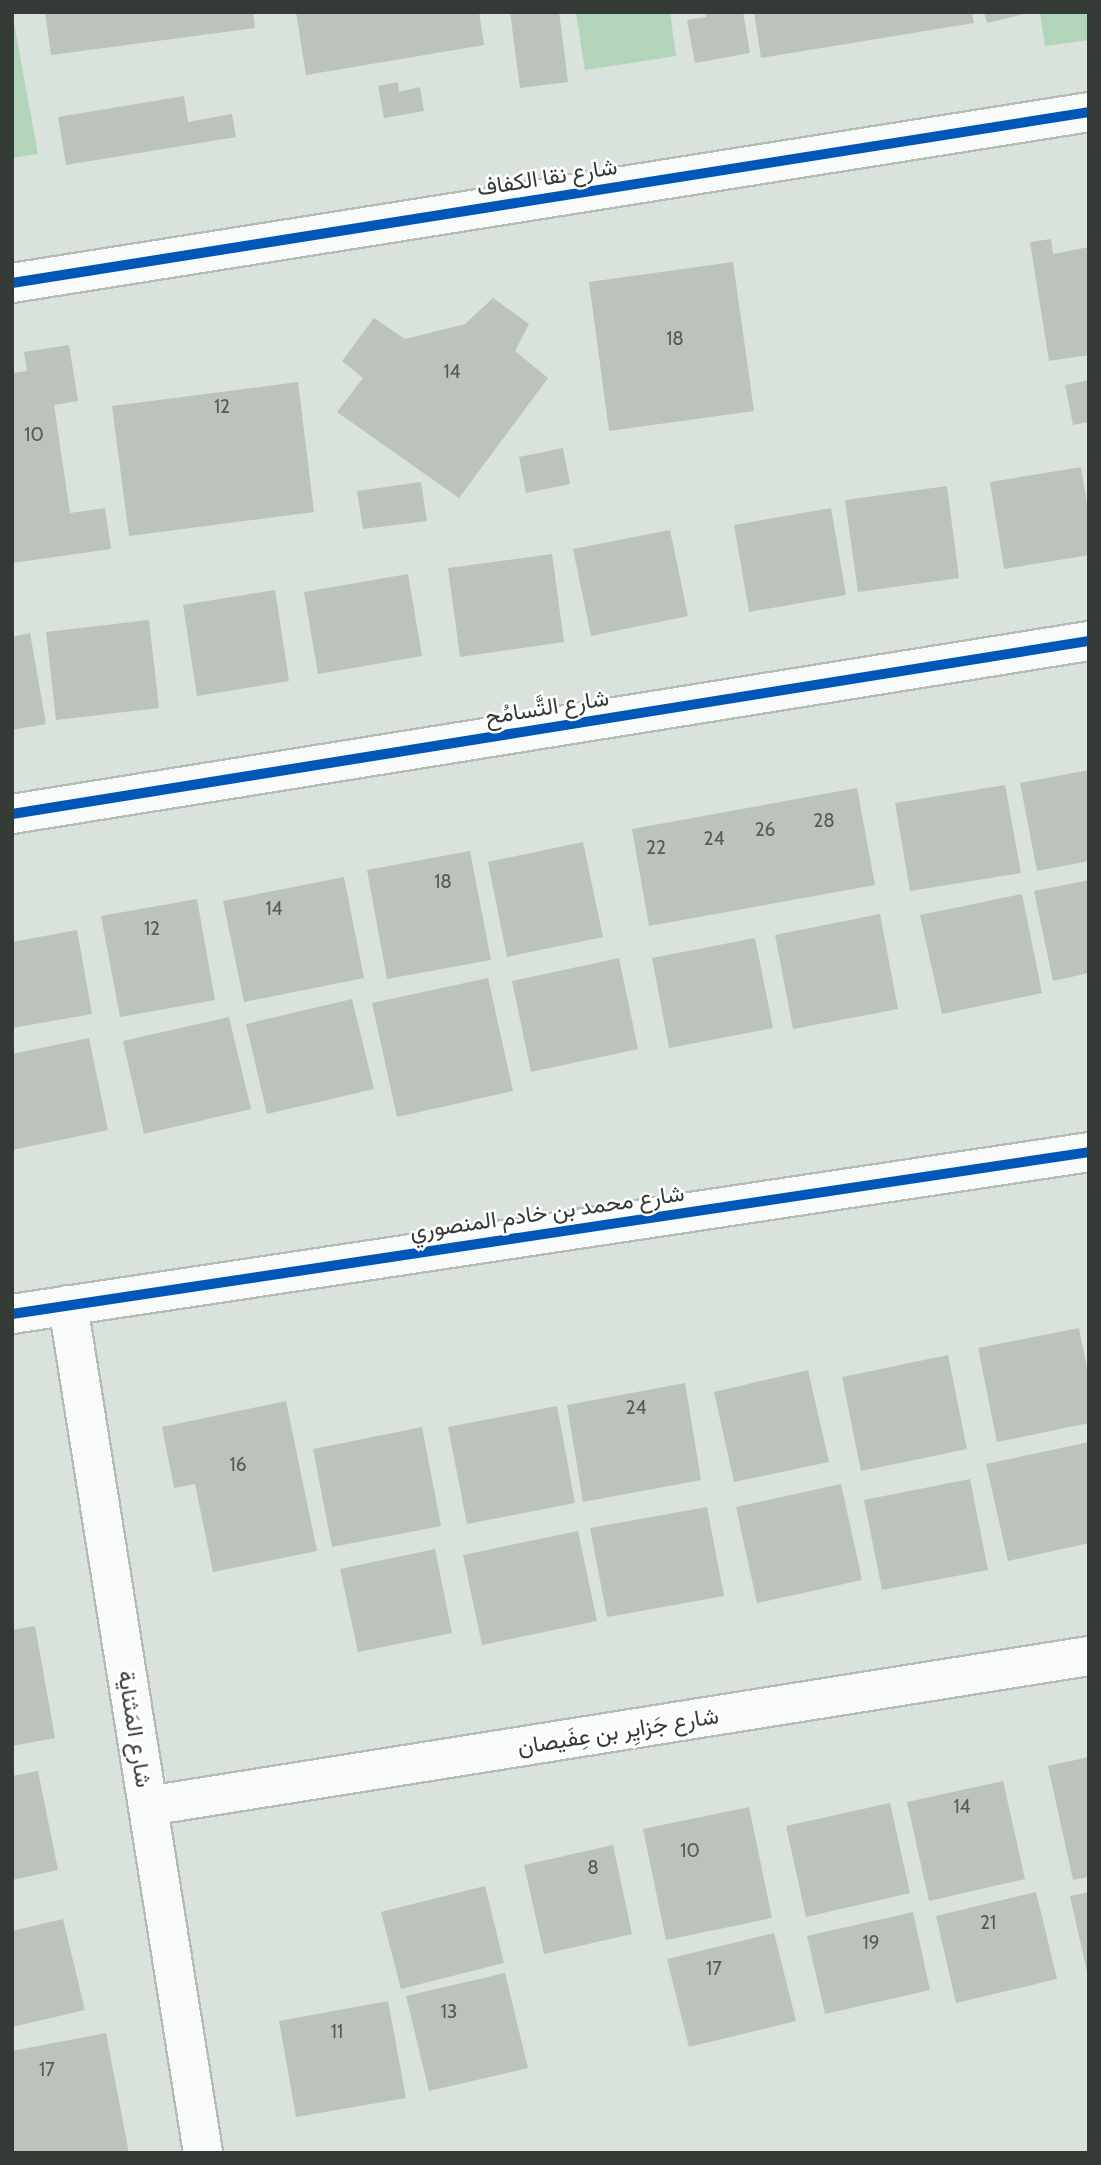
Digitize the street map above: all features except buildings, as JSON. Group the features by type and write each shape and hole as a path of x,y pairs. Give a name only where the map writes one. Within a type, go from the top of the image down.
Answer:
{"street":[{"name":"شارع نقا الكفاف","path":"12,282 1089,113"},
{"name":"شارع التَّسامُح","path":"12,814 1089,641"},
{"name":"شارع محمد بن خادم المنصوري","path":"12,1314 1089,1153"},
{"name":"شارع المَثناية","path":"68,1305 203,2153"},
{"name":"شارع جَزايِر بن عِفَيصان","path":"148,1806 1089,1656"}],"green space":[{"path":"12,12 38,154 12,158"},
{"path":"576,12 670,12 676,56 585,70"},
{"path":"1040,12 1089,12 1089,40 1045,46"}],"cycle path":[{"path":"12,283 1089,112"},
{"path":"12,814 1089,641"},
{"path":"12,1314 1089,1152"}]}
